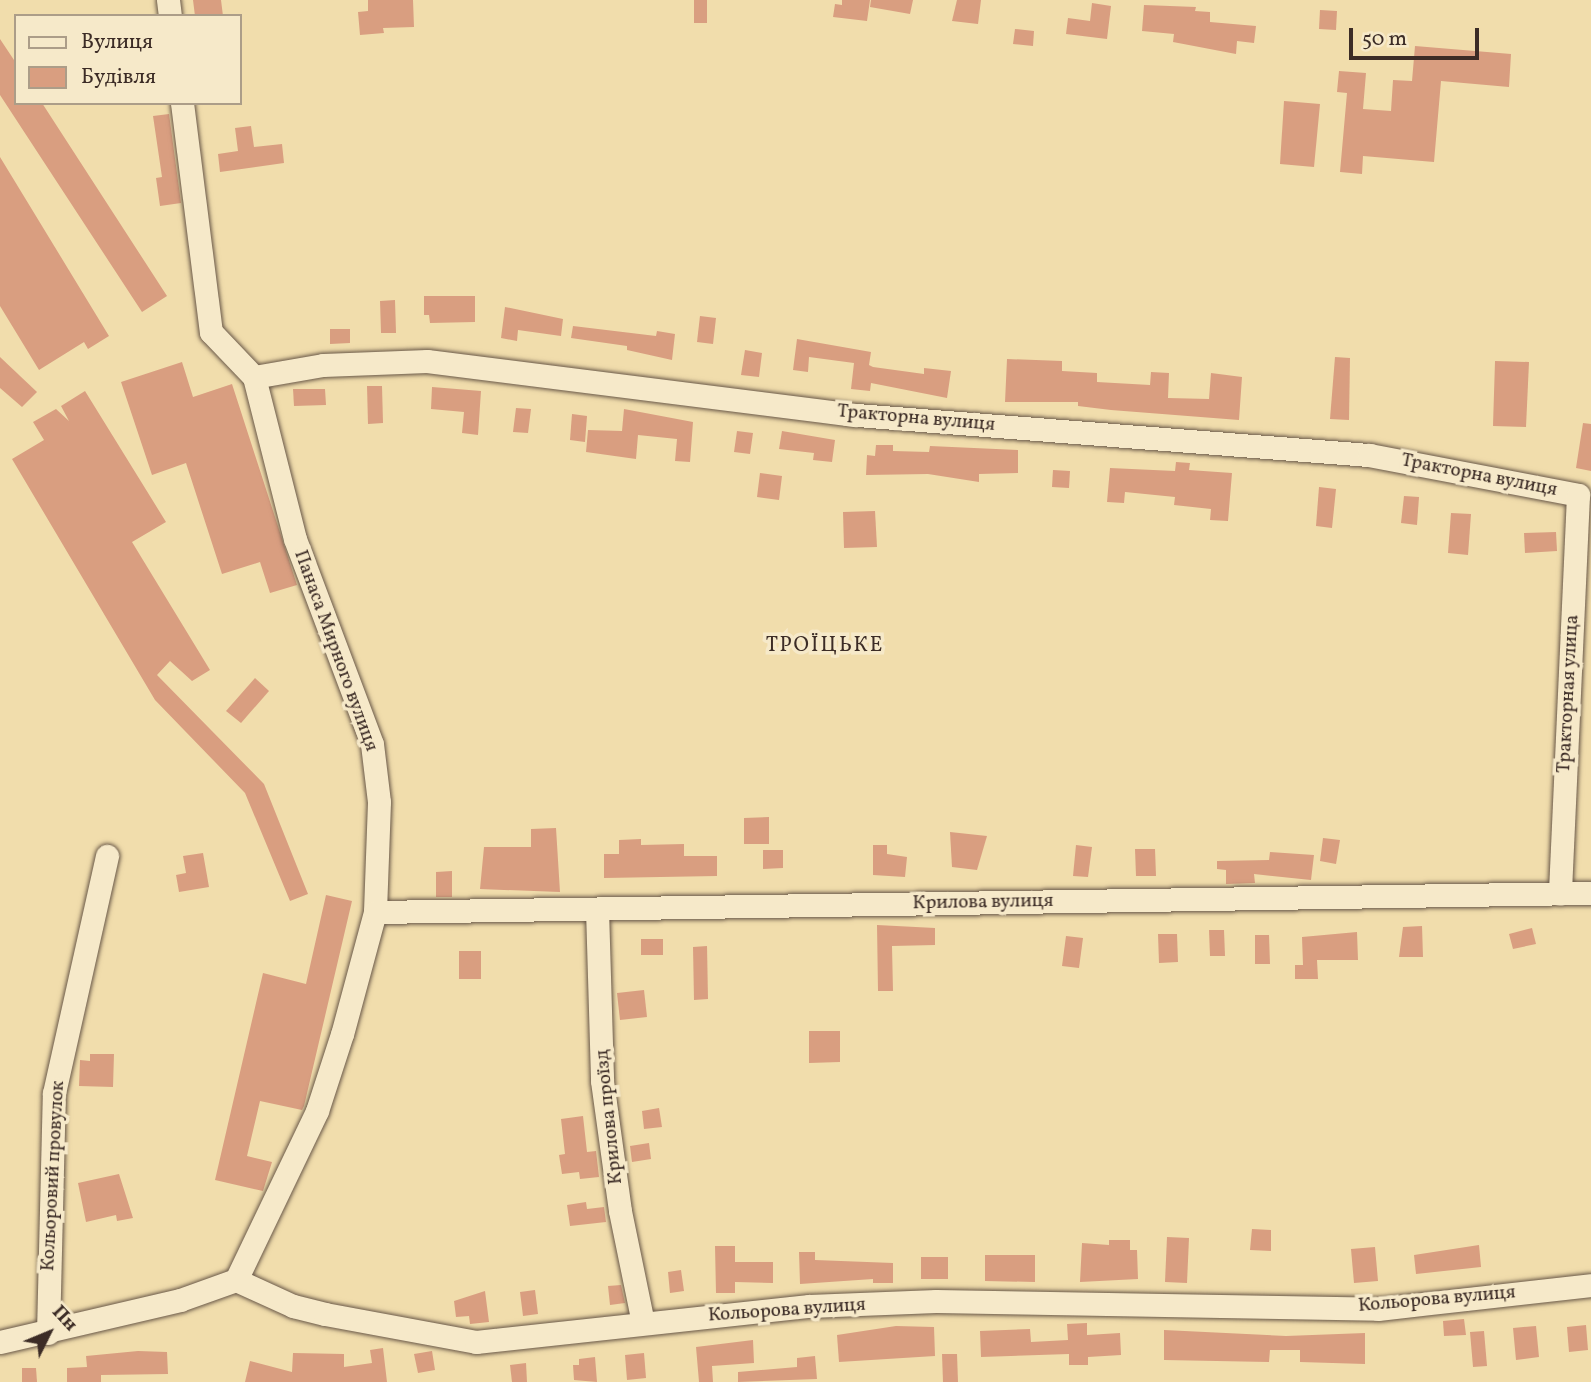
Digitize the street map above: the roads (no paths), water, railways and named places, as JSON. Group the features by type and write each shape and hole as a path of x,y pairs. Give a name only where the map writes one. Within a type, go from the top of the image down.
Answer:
{"street":[{"name":"Панаса Мирного вулиця","path":"182,105 211,332 254,377 295,539 372,744 379,802 374,912 317,1111 236,1280"},
{"name":"Тракторна вулиця","path":"254,377 323,365 427,360 856,415 1369,455 1578,495"},
{"name":"Тракторная улица","path":"1560,894 1578,495"},
{"name":"Кольоровий провулок","path":"48,1333 54,1093 107,856"},
{"name":"Крилова вулиця","path":"374,912 1591,893"},
{"name":"Крилова проїзд","path":"597,909 603,1081 620,1211 643,1323"},
{"path":"0,1342 48,1333 180,1300 236,1280"},
{"name":"Кольорова вулиця","path":"236,1280 293,1306 441,1339 476,1342 809,1306 936,1301 1378,1309 1591,1285"}],"district":[{"name":"ТРОЇЦЬКЕ","path":"825,646"}]}
